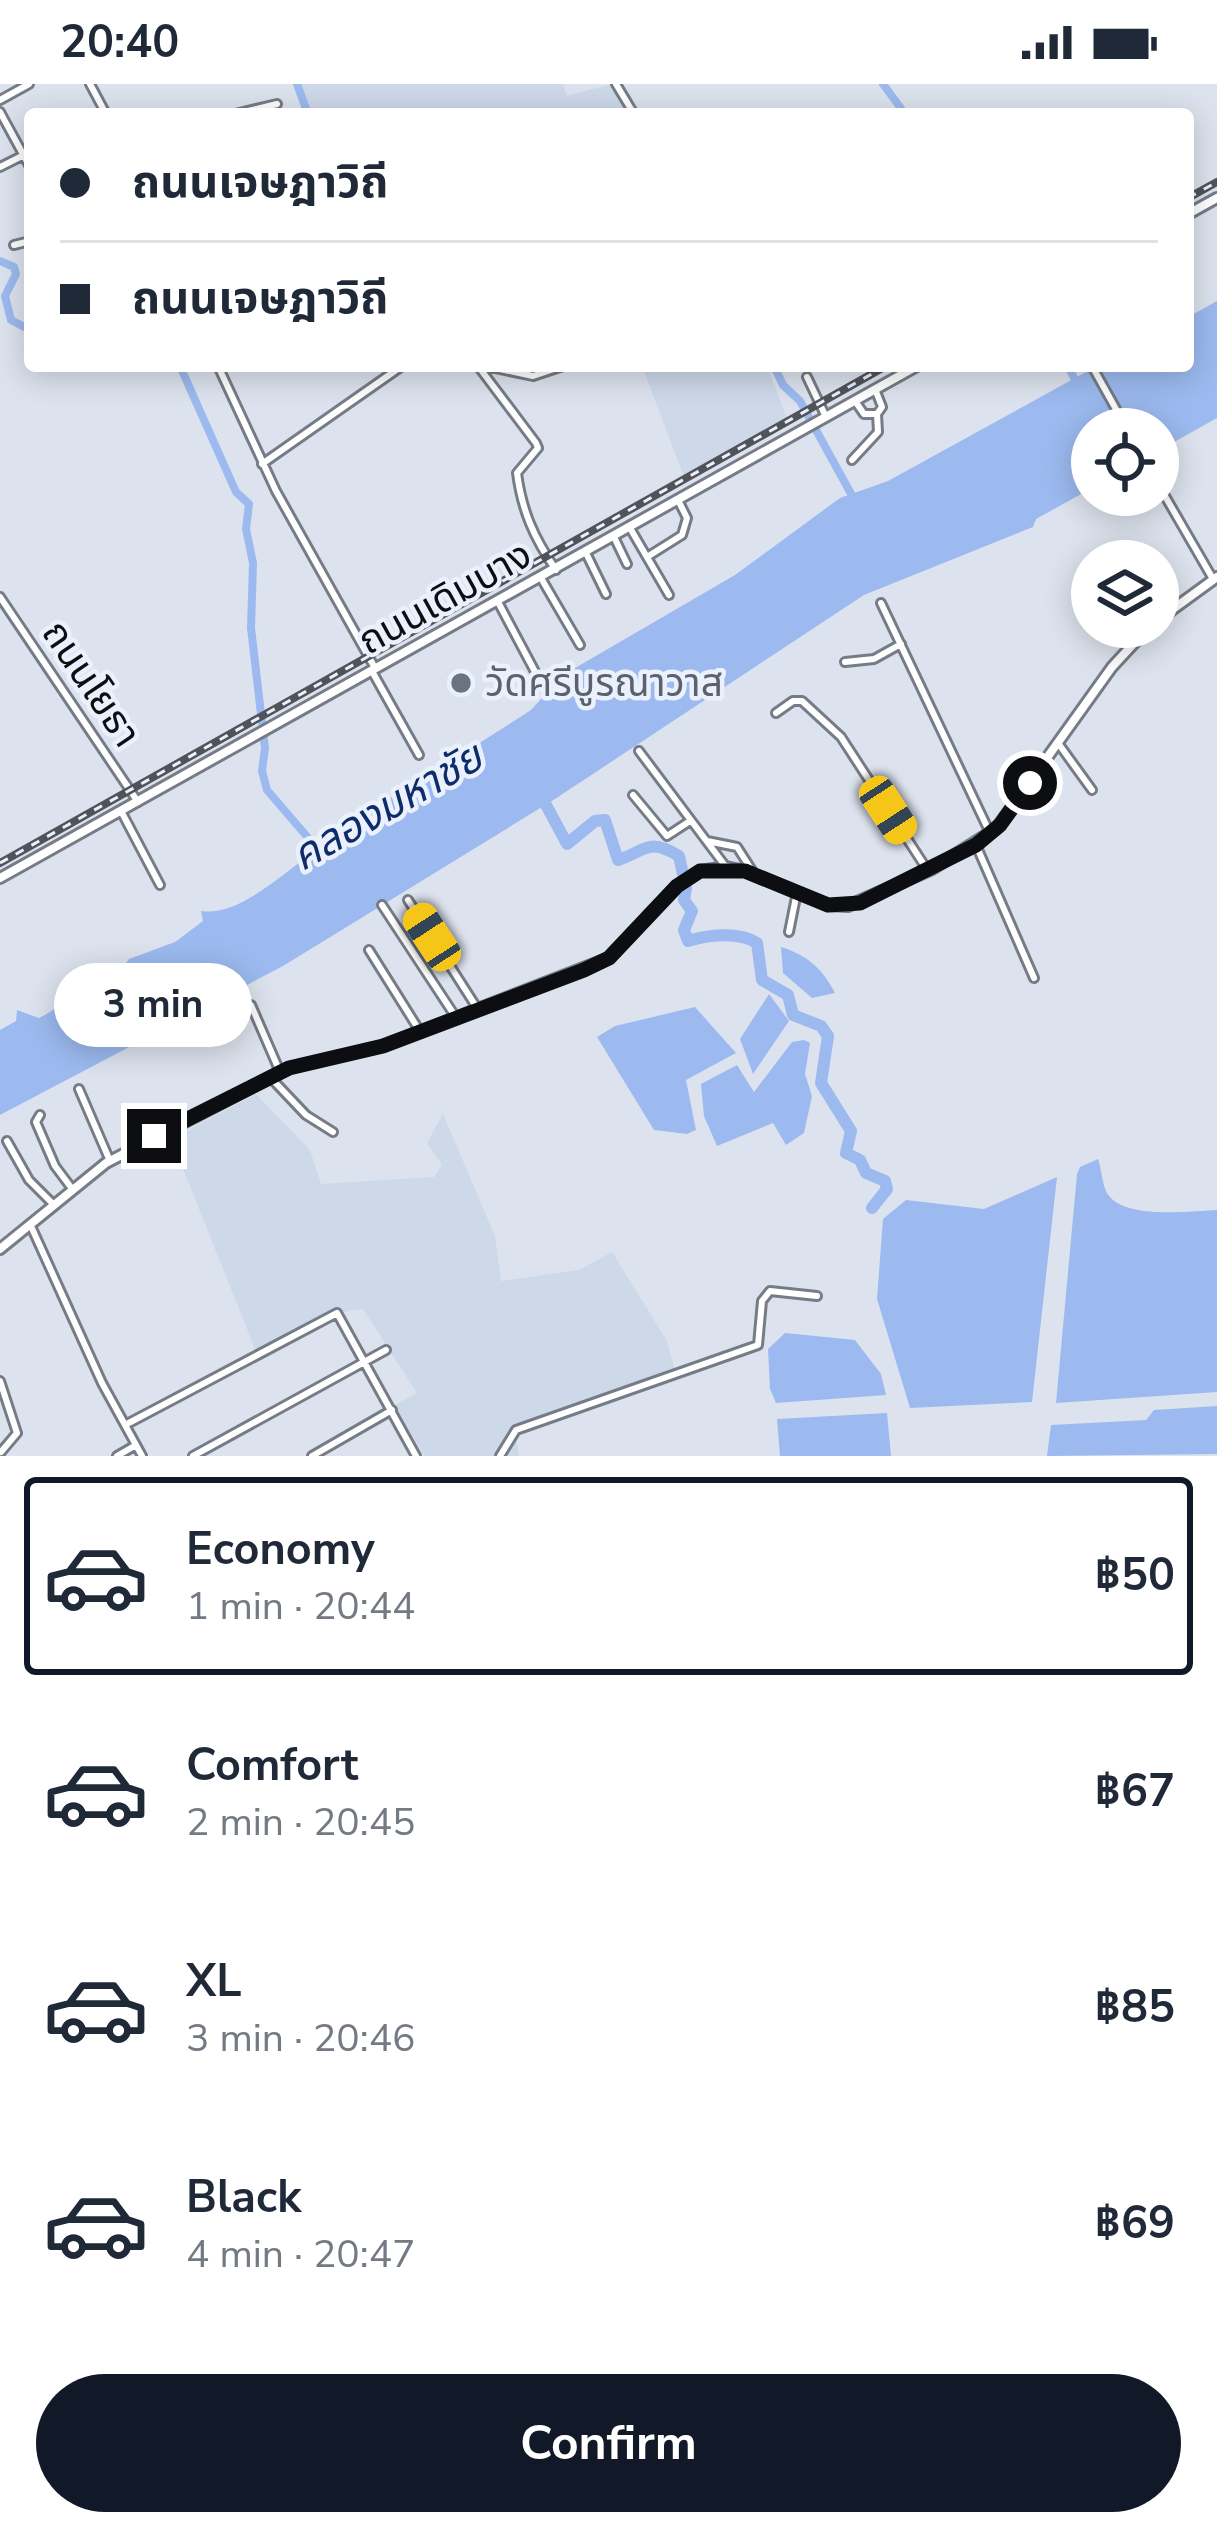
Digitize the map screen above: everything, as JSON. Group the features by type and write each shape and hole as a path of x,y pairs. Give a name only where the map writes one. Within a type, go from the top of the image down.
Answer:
{"street":[{"path":"0,100 29,84"},
{"path":"261,108 278,104"},
{"path":"0,112 24,148"},
{"path":"14,245 24,242"},
{"path":"221,372 262,464 419,755"},
{"path":"262,464 393,372"},
{"path":"486,372 538,448 517,473 520,499 530,527 556,569"},
{"path":"513,372 533,376 545,372"},
{"name":"ถนนเดิมบาง","path":"0,878 905,372"},
{"path":"1095,372 1115,408"},
{"path":"807,377 821,420"},
{"path":"852,460 878,432 877,414 882,407 875,389"},
{"path":"855,401 864,414 877,414"},
{"path":"647,557 682,535 687,518 678,500"},
{"path":"1176,516 1215,578 1179,605"},
{"path":"630,528 669,595"},
{"path":"614,537 627,564"},
{"path":"586,553 606,594"},
{"path":"541,578 580,645"},
{"name":"ถนนโยธา","path":"0,597 138,802"},
{"path":"498,602 541,683"},
{"path":"881,603 991,834"},
{"path":"845,662 874,658 901,644"},
{"path":"0,1249 110,1161 280,1072 421,1033 609,958 693,874 725,867 828,905 848,906 928,871 991,834 1130,648"},
{"path":"776,713 793,701 802,701 838,734 928,871"},
{"path":"1058,743 1092,790"},
{"path":"639,751 725,867"},
{"path":"633,795 668,836 690,821"},
{"path":"121,811 160,885"},
{"path":"707,841 737,847 753,874"},
{"path":"976,845 1034,978"},
{"path":"789,932 797,892"},
{"path":"408,900 479,1011"},
{"path":"382,905 457,1019"},
{"path":"369,950 421,1033"},
{"path":"251,1005 280,1072"},
{"path":"270,1077 306,1115 333,1132"},
{"path":"80,1088 110,1161"},
{"path":"40,1115 36,1122 55,1166 73,1190"},
{"path":"8,1141 28,1180 54,1205"},
{"path":"30,1224 142,1456"},
{"path":"500,1456 516,1430 758,1345 762,1301 770,1292 817,1296"},
{"path":"125,1425 330,1313 341,1315 416,1456"},
{"path":"194,1456 386,1350"},
{"path":"0,1381 17,1433 1,1452"},
{"path":"312,1456 393,1410"},
{"path":"117,1456 136,1445"}],"shaded area":[{"path":"299,84 563,84 567,96 611,84 625,108 308,108"},
{"path":"644,372 769,372 787,418 684,477"},
{"path":"256,1094 310,1150 321,1184 434,1177 442,1165 427,1143 443,1114 495,1236 501,1281 579,1270 612,1252 667,1341 676,1374 514,1424 519,1456 424,1456 395,1405 417,1393 363,1309 344,1312 257,1354 171,1139"}],"water":[{"name":"คลองมหาชัย","path":"1217,301 1217,418 1179,439 1179,408 1071,408 1071,500 1036,519 1033,527 864,595 555,799 283,966 0,1115 0,1030 16,1021 17,1010 39,1018 83,989 113,980 129,959 175,942 203,921 201,911 230,907 259,892 311,854 310,842 412,786 531,710 563,675 735,575 840,498 888,481 1086,372 1194,372 1194,314"},
{"path":"781,947 813,964 835,993 812,998 783,973"},
{"path":"769,994 789,1021 753,1074 740,1039"},
{"path":"695,1007 736,1053 686,1080 696,1130 687,1134 654,1130 597,1037 615,1026"},
{"path":"792,1042 810,1043 805,1074 812,1096 804,1133 786,1145 773,1123 717,1146 704,1116 701,1084 737,1065 754,1092"},
{"path":"1098,1159 1107,1193 1119,1204 1161,1212 1217,1210 1217,1392 1056,1403 1077,1174 1080,1167"},
{"path":"1057,1177 1032,1402 910,1408 877,1299 883,1219 906,1200 984,1209"},
{"path":"785,1333 855,1340 881,1374 886,1395 776,1403 770,1389 768,1349"},
{"path":"1217,1406 1217,1454 1047,1456 1051,1425 1146,1420 1154,1410"},
{"path":"887,1413 891,1456 780,1456 777,1419"}],"waterway":[{"path":"297,84 306,108"},
{"path":"883,84 901,108"},
{"path":"0,261 14,267 16,274 5,296 11,320 24,327"},
{"name":"คลองมหาชัย","path":"183,372 236,492 249,504 251,628 267,790 316,847"},
{"path":"777,372 800,401 855,501"},
{"path":"1071,372 1078,386"},
{"path":"538,790 567,844 595,821 605,820 618,860 653,847 679,856 684,900 692,911 684,930 688,941 732,936 757,943 762,980 788,995 793,1015 821,1026 828,1036 821,1083 851,1131 846,1153 860,1160 866,1173 885,1181 887,1189 872,1208"}],"railway":[{"path":"1194,195 1217,182"},
{"path":"0,863 875,372"}],"place":[{"name":"วัดศรีบูรณาวาส","path":"461,683"}],"route":[{"path":"154,1136 289,1068 383,1046 609,958 677,886 700,871 725,867 745,871 828,905 860,903 986,838 1030,783"}]}
